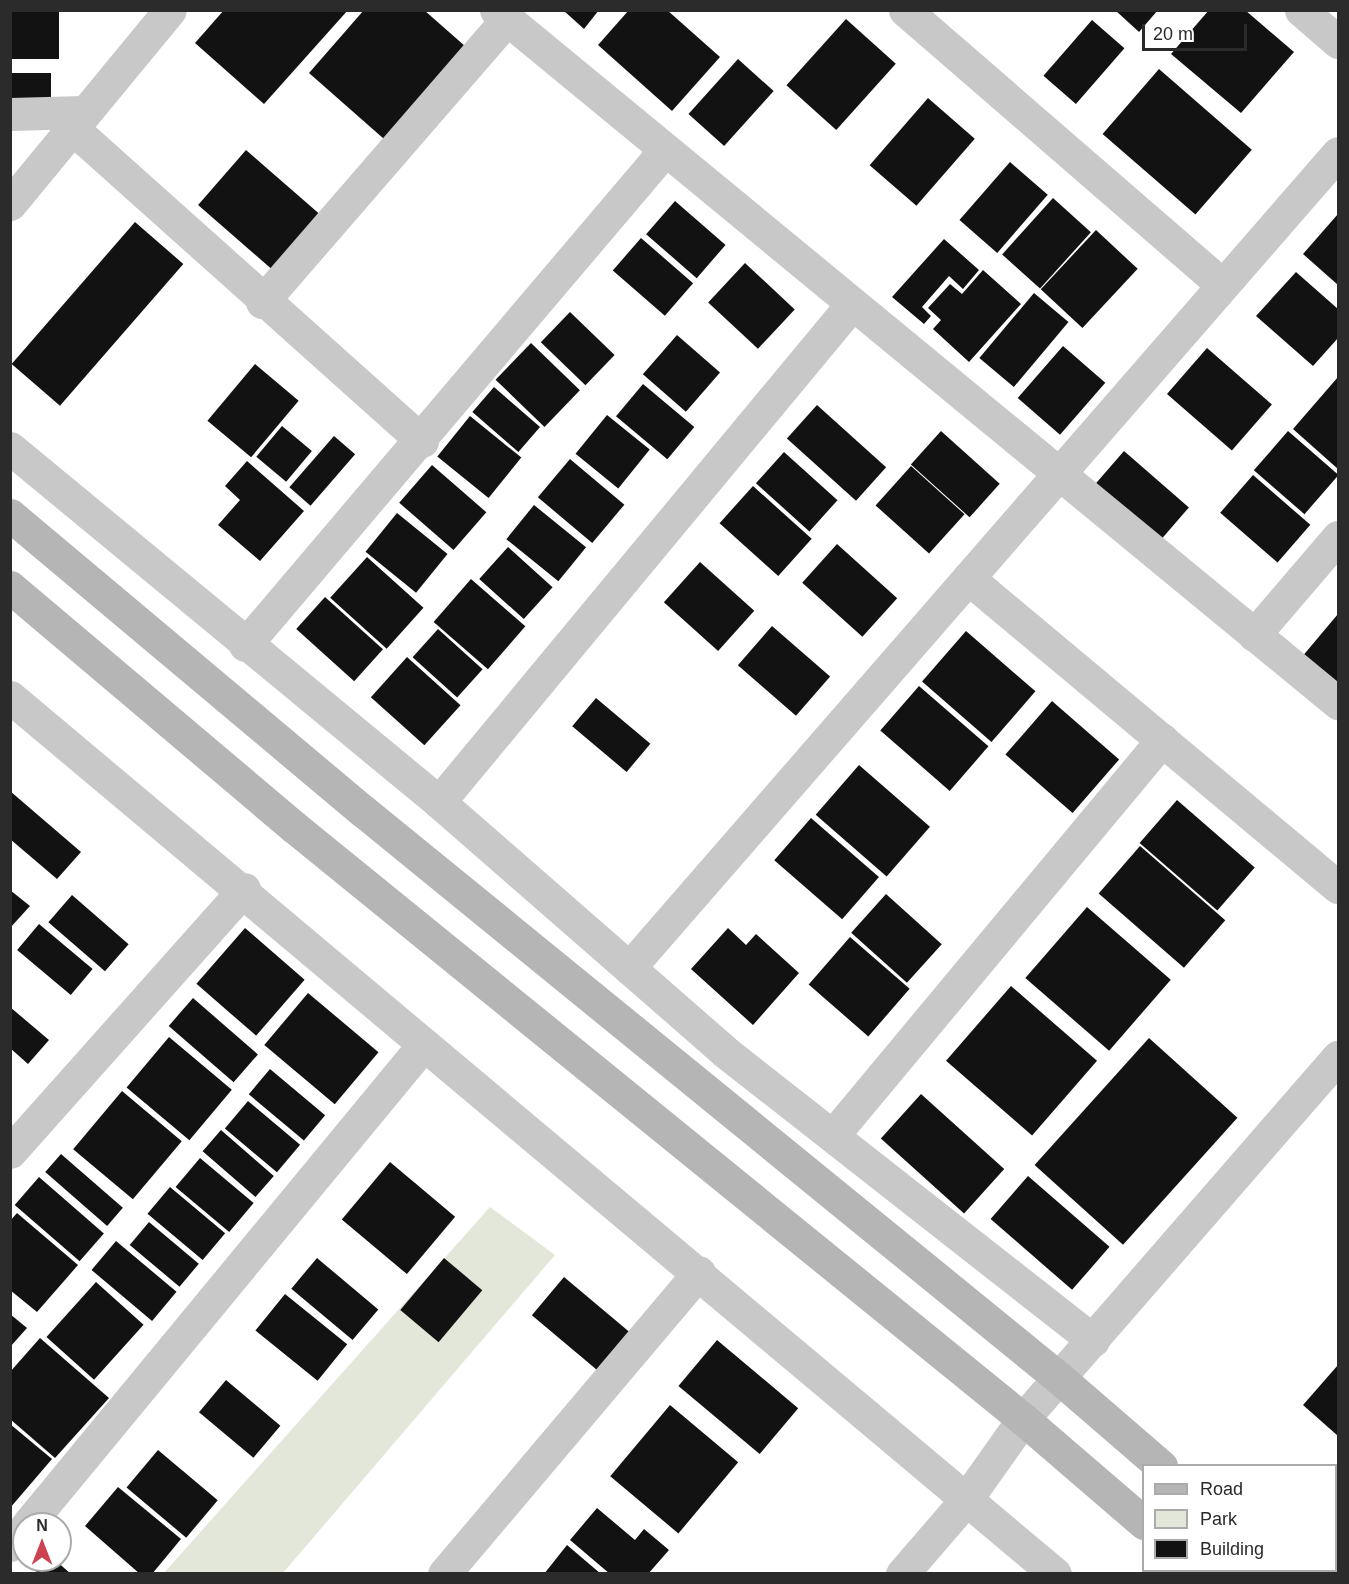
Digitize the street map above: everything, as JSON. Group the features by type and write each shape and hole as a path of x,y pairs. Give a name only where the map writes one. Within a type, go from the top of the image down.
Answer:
{"street":[{"path":"10,204 170,10"},
{"path":"905,10 1223,285"},
{"path":"1301,10 1338,42"},
{"path":"262,302 502,15 1338,703"},
{"path":"10,114 77,120 262,302 422,441"},
{"path":"245,645 422,441 665,150"},
{"path":"629,968 1338,153"},
{"path":"439,802 852,304"},
{"path":"10,448 245,645 439,802 724,1051 834,1134 1093,1340"},
{"path":"10,514 363,811 1059,1378 1159,1464"},
{"path":"1254,635 1338,537"},
{"path":"968,578 1338,887"},
{"path":"10,587 294,827 1023,1419 1142,1522"},
{"path":"14,708 244,889 424,1044 699,1272 965,1501 1055,1574"},
{"path":"834,1134 1162,740"},
{"path":"10,1152 244,889"},
{"path":"38,1512 424,1044"},
{"path":"902,1574 965,1501 1023,1419 1338,1057"},
{"path":"444,1574 699,1272"}],"green space":[{"path":"490,1207 555,1255 283,1573 163,1574"}],"building":[{"path":"10,10 59,10 59,59 10,59"},
{"path":"224,10 348,10 264,104 195,43"},
{"path":"364,10 424,10 466,47 384,139 309,73"},
{"path":"563,10 599,10 584,29"},
{"path":"629,10 667,10 720,57 672,111 598,45"},
{"path":"1115,10 1158,10 1139,32"},
{"path":"1209,10 1245,10 1294,52 1241,113 1171,54"},
{"path":"846,19 896,64 836,130 786,85"},
{"path":"1092,20 1124,48 1076,104 1043,76"},
{"path":"738,59 774,91 724,146 688,114"},
{"path":"1159,69 1252,150 1195,215 1103,134"},
{"path":"10,73 51,73 51,101 10,101"},
{"path":"928,98 975,139 916,206 870,165"},
{"path":"246,150 319,214 271,269 198,205"},
{"path":"1010,162 1048,195 997,253 959,220"},
{"path":"1053,198 1091,232 1040,289 1002,254"},
{"path":"675,201 726,245 697,278 646,234"},
{"path":"1338,214 1338,285 1303,254"},
{"path":"135,222 183,264 60,406 12,364"},
{"path":"1096,230 1138,269 1082,328 1041,289"},
{"path":"641,238 693,283 665,316 613,270"},
{"path":"944,239 979,270 963,289 949,276 922,307 931,316 924,324 892,297"},
{"path":"745,263 795,309 758,349 708,302"},
{"path":"983,270 1021,304 969,362 933,329 941,320 928,308 950,284 962,294"},
{"path":"1296,272 1338,309 1338,338 1313,366 1256,316"},
{"path":"1034,293 1068,322 1014,387 979,358"},
{"path":"570,312 615,355 585,385 541,342"},
{"path":"677,335 720,372 686,412 643,374"},
{"path":"531,343 580,390 544,427 496,380"},
{"path":"1063,346 1105,383 1060,435 1018,398"},
{"path":"1207,348 1272,404 1232,450 1167,394"},
{"path":"255,364 299,401 251,457 207,421"},
{"path":"1338,377 1338,469 1293,429"},
{"path":"643,384 694,427 667,459 616,416"},
{"path":"494,387 540,427 518,452 472,412"},
{"path":"817,405 886,467 856,501 787,438"},
{"path":"607,415 650,450 618,488 576,454"},
{"path":"470,416 521,458 489,498 437,456"},
{"path":"282,426 312,451 286,482 256,457"},
{"path":"941,431 1000,484 970,517 911,464"},
{"path":"1288,431 1338,474 1304,514 1254,470"},
{"path":"334,436 355,454 311,506 289,487"},
{"path":"1124,451 1189,507 1157,544 1093,487"},
{"path":"784,452 838,500 809,531 756,483"},
{"path":"570,459 624,505 592,543 538,497"},
{"path":"247,461 304,511 260,561 218,525 240,500 225,486"},
{"path":"432,465 486,512 454,550 399,503"},
{"path":"911,466 965,514 929,554 876,505"},
{"path":"1253,475 1310,525 1278,563 1220,513"},
{"path":"753,486 812,539 778,576 720,523"},
{"path":"534,505 586,547 558,581 506,539"},
{"path":"397,513 448,554 416,593 366,552"},
{"path":"837,544 897,598 862,637 802,583"},
{"path":"508,547 553,587 524,619 479,579"},
{"path":"367,557 423,608 387,649 330,598"},
{"path":"700,562 754,611 718,651 664,602"},
{"path":"471,579 525,626 488,669 434,622"},
{"path":"325,597 383,649 354,681 296,629"},
{"path":"1338,614 1338,690 1301,658"},
{"path":"772,626 830,677 796,716 738,665"},
{"path":"438,629 483,669 457,697 413,657"},
{"path":"966,631 1035,691 991,742 922,682"},
{"path":"407,657 461,705 424,745 371,697"},
{"path":"919,686 988,746 950,791 880,731"},
{"path":"596,698 650,744 627,772 572,726"},
{"path":"1052,701 1119,759 1073,813 1005,755"},
{"path":"859,765 930,827 887,876 816,815"},
{"path":"10,791 81,852 57,879 10,839"},
{"path":"1177,800 1255,868 1217,911 1140,843"},
{"path":"811,818 879,877 842,919 774,860"},
{"path":"1140,846 1225,920 1184,968 1099,894"},
{"path":"10,890 30,906 10,928"},
{"path":"886,894 942,944 907,983 851,933"},
{"path":"72,895 129,944 105,971 48,922"},
{"path":"1087,907 1171,980 1109,1051 1025,978"},
{"path":"39,924 93,969 71,995 17,950"},
{"path":"245,928 305,980 256,1036 196,984"},
{"path":"728,928 746,945 756,934 799,973 753,1025 691,969"},
{"path":"850,937 910,989 868,1036 809,985"},
{"path":"1011,986 1097,1061 1032,1136 946,1061"},
{"path":"308,993 378,1052 335,1104 264,1045"},
{"path":"193,998 258,1054 234,1082 169,1026"},
{"path":"10,1007 49,1040 28,1064 10,1048"},
{"path":"169,1037 232,1090 189,1140 127,1088"},
{"path":"1149,1038 1237,1118 1123,1245 1035,1165"},
{"path":"270,1069 325,1115 304,1141 249,1094"},
{"path":"122,1091 182,1141 133,1199 73,1149"},
{"path":"921,1094 1004,1169 964,1214 881,1139"},
{"path":"248,1101 300,1145 277,1172 225,1129"},
{"path":"221,1130 274,1176 255,1197 203,1151"},
{"path":"61,1154 123,1208 107,1226 45,1172"},
{"path":"200,1158 254,1203 229,1232 176,1187"},
{"path":"390,1162 455,1217 407,1274 342,1219"},
{"path":"1028,1176 1110,1247 1072,1290 991,1219"},
{"path":"39,1177 104,1233 80,1261 15,1205"},
{"path":"170,1187 225,1233 203,1260 148,1214"},
{"path":"17,1213 78,1265 37,1312 10,1290 10,1221"},
{"path":"149,1222 199,1264 180,1287 130,1245"},
{"path":"116,1241 177,1292 152,1321 92,1270"},
{"path":"317,1258 378,1309 353,1340 291,1289"},
{"path":"444,1258 482,1290 439,1342 400,1310"},
{"path":"564,1277 631,1333 599,1371 532,1315"},
{"path":"96,1282 144,1325 94,1380 46,1337"},
{"path":"285,1294 347,1344 318,1381 255,1331"},
{"path":"10,1314 27,1328 10,1347"},
{"path":"40,1338 109,1398 55,1458 10,1419 10,1372"},
{"path":"717,1340 798,1408 760,1454 678,1386"},
{"path":"1338,1365 1338,1436 1303,1405"},
{"path":"226,1380 280,1426 253,1458 199,1412"},
{"path":"670,1405 738,1462 678,1533 610,1476"},
{"path":"10,1424 52,1459 10,1508"},
{"path":"158,1450 218,1500 186,1538 127,1488"},
{"path":"118,1487 181,1539 152,1574 140,1574 85,1526"},
{"path":"597,1508 635,1540 644,1529 669,1550 648,1574 610,1574 570,1540"},
{"path":"567,1545 601,1574 544,1574"},
{"path":"36,1572 69,1572 71,1574 34,1574"}]}
